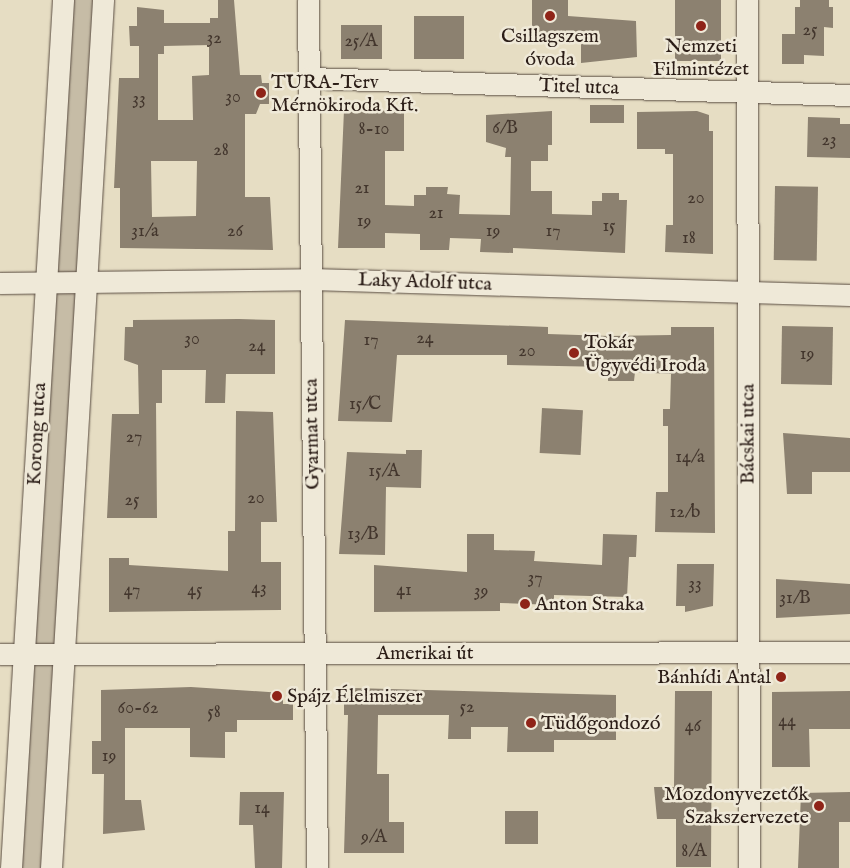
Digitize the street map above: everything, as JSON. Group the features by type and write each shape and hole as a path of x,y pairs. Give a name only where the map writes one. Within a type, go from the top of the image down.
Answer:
{"street":[{"name":"Korong utca","path":"11,868 63,0"},
{"name":"Korong utca","path":"51,868 103,0"},
{"name":"Gyarmat utca","path":"308,0 316,868"},
{"name":"Bácskai utca","path":"747,0 749,868"},
{"name":"Titel utca","path":"309,78 850,94"},
{"name":"Laky Adolf utca","path":"0,283 311,279 850,295"},
{"name":"Amerikai út","path":"0,654 850,652"}],"shaded area":[{"path":"72,0 94,0 44,868 18,868"}],"building":[{"path":"218,0 234,0 240,75 261,75 262,83 269,83 269,104 260,104 256,114 245,114 245,197 270,197 273,250 120,248 120,188 114,188 119,78 139,78 139,46 130,46 129,26 137,26 137,7 164,10 164,23 210,23 210,18 218,18","holes":["209,45 209,75 192,76 193,120 158,120 158,54 164,54 164,46","151,161 197,161 196,216 152,217"]},
{"path":"532,0 568,0 568,16 636,21 637,57 581,63 581,35 532,35"},
{"path":"675,0 721,0 721,61 675,61"},
{"path":"800,0 829,0 829,7 833,7 833,28 824,27 824,56 804,55 804,64 782,64 782,34 795,34 795,7 800,7"},
{"path":"414,16 464,16 464,59 414,59"},
{"path":"341,25 382,25 382,59 341,59"},
{"path":"590,105 624,105 624,123 590,123"},
{"path":"344,110 404,111 404,151 385,151 385,205 414,206 414,195 426,195 426,187 448,187 447,194 460,195 459,214 510,215 511,157 505,157 506,148 486,142 486,115 552,111 552,145 548,145 548,161 531,161 531,191 552,191 552,214 592,215 592,201 602,201 602,193 619,193 619,200 627,200 625,253 513,248 513,253 480,252 481,239 450,238 449,250 420,250 420,234 385,233 385,248 338,248"},
{"path":"697,111 709,115 709,131 713,131 713,254 665,252 666,225 673,225 673,154 665,154 665,149 637,149 637,112"},
{"path":"808,117 840,118 840,124 850,124 850,158 807,157"},
{"path":"775,186 818,187 817,261 774,260"},
{"path":"133,320 275,320 275,374 226,374 225,403 205,403 206,370 162,370 162,403 156,403 157,518 107,518 112,414 139,414 138,365 124,360 125,327 133,327"},
{"path":"345,320 548,327 548,334 609,336 671,335 671,327 714,327 715,533 655,532 656,492 668,492 668,426 663,426 663,409 670,409 671,374 635,372 634,381 608,381 608,367 507,365 507,355 397,355 392,422 338,421"},
{"path":"782,326 833,327 832,385 781,384"},
{"path":"542,408 583,410 581,455 540,453"},
{"path":"236,411 273,412 277,522 261,522 261,562 281,562 281,610 109,612 109,558 129,558 129,565 228,571 228,531 235,531"},
{"path":"783,433 850,438 850,472 812,472 812,494 787,494"},
{"path":"406,450 422,450 421,488 386,487 385,555 339,554 347,452 406,454"},
{"path":"467,534 494,534 494,550 535,551 534,561 602,565 603,534 637,535 636,557 629,557 627,597 554,595 554,605 500,603 500,611 374,612 374,565 467,572"},
{"path":"677,564 714,564 713,606 685,612 685,606 676,606"},
{"path":"776,579 850,584 850,614 776,618"},
{"path":"191,687 283,693 283,704 293,704 293,720 237,720 237,732 225,732 225,758 190,757 190,728 125,728 125,800 141,800 145,830 103,834 104,774 92,774 92,741 101,741 101,690"},
{"path":"352,688 616,695 616,740 554,740 554,752 507,752 508,727 471,727 471,739 448,739 449,715 378,715 377,774 389,774 389,822 404,822 404,853 344,853 348,715 344,715 344,697 352,697"},
{"path":"675,691 712,691 711,867 676,867 676,819 657,819 654,787 674,787"},
{"path":"850,691 850,729 809,729 810,767 772,767 772,692"},
{"path":"240,792 284,792 282,868 255,868 253,825 239,825"},
{"path":"850,792 850,822 839,822 839,868 798,868 801,793"},
{"path":"505,811 538,811 538,844 505,844"}],"place":[{"name":"Csillagszem óvoda","path":"550,16"},
{"name":"Nemzeti Filmintézet","path":"701,26"},
{"name":"TURA-Terv Mérnökiroda Kft.","path":"261,93"},
{"name":"Tokár Ügyvédi Iroda","path":"574,353"},
{"name":"Anton Straka","path":"525,604"},
{"name":"Bánhídi Antal","path":"781,677"},
{"name":"Spájz Élelmiszer","path":"277,696"},
{"name":"Tüdőgondozó","path":"531,723"},
{"name":"Mozdonyvezetők Szakszervezete","path":"819,806"}]}
